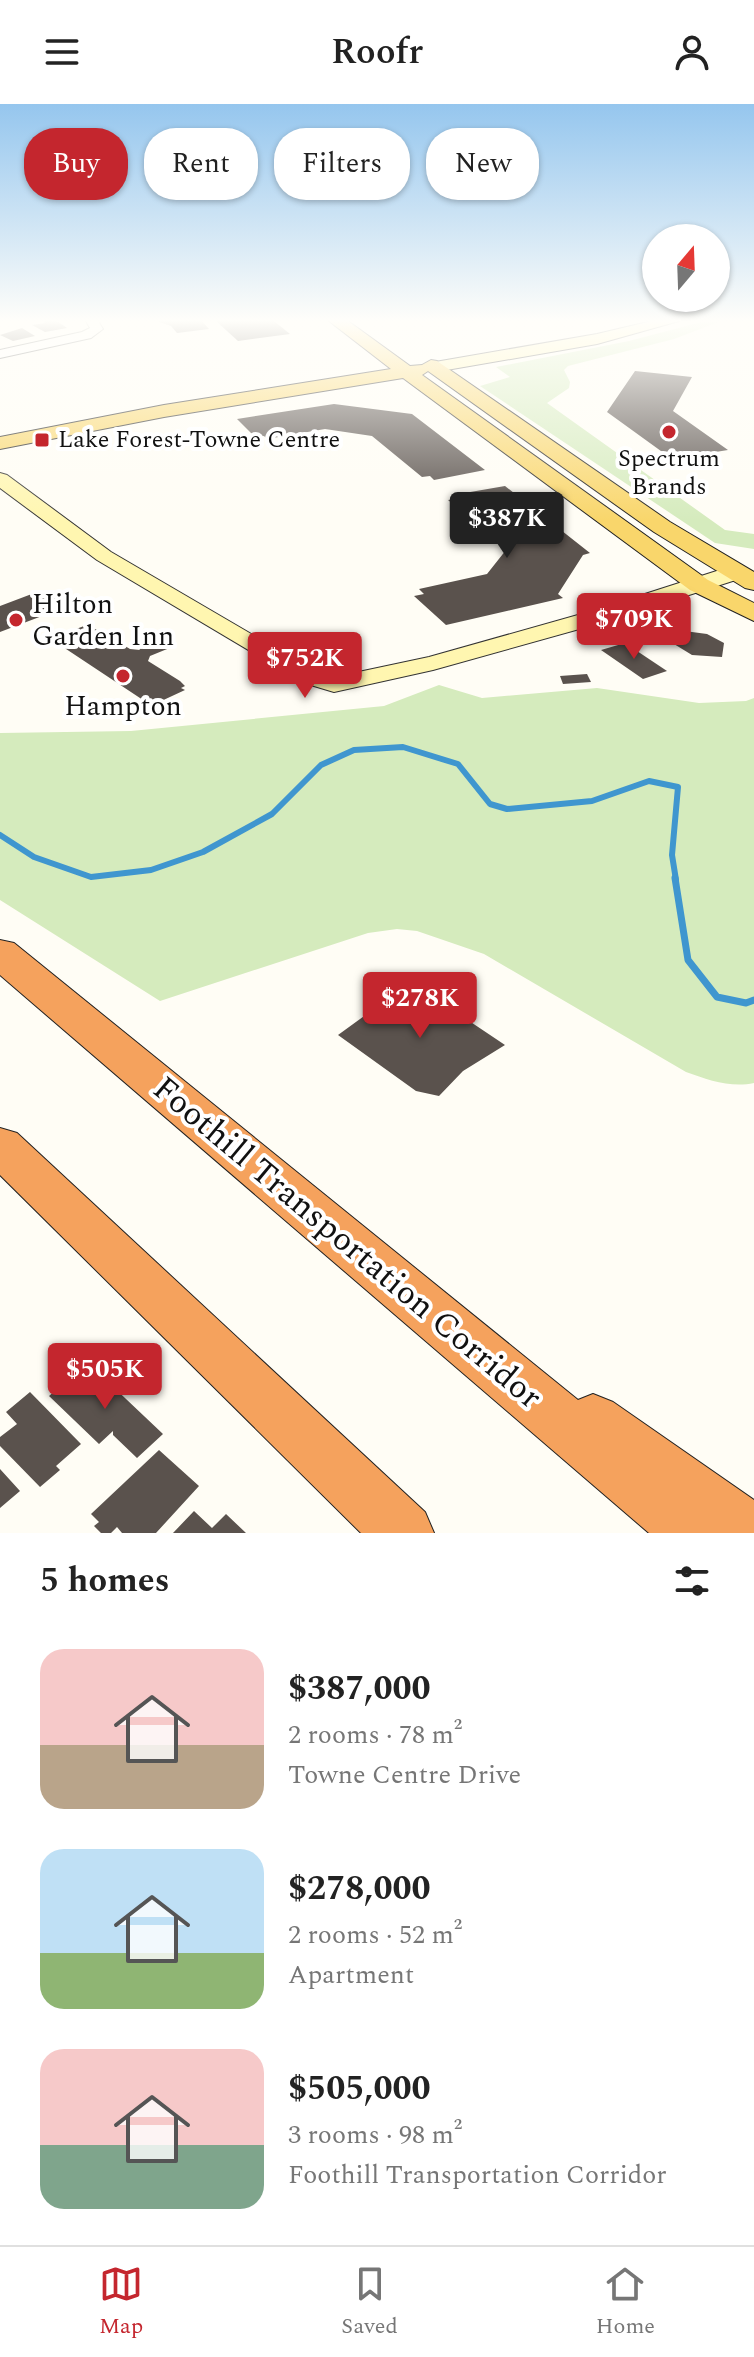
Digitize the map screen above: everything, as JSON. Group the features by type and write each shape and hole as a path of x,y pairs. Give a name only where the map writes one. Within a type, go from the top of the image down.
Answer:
{"highway":[{"name":"Foothill Transportation Corridor","path":"0,953 695,1533"},
{"path":"0,1146 404,1533"},
{"path":"351,1246 750,1533"}],"main road":[{"path":"0,433 261,388"},
{"path":"0,443 275,388"},
{"path":"443,388 699,585 754,613"},
{"path":"464,388 662,527 747,575"},
{"path":"0,479 104,556 245,640 330,684 433,663 699,585 747,575"}],"green space":[{"path":"483,388 569,388 547,403 725,530 754,534 754,549 715,543"},
{"path":"439,685 482,698 597,688 699,703 754,698 754,1083 728,1084 686,1072 484,954 417,931 397,929 368,933 160,1001 0,900 0,733 131,731 384,706"}],"building":[{"name":"Spectrum Brands","path":"624,388 686,388 673,411 728,450 672,459 607,412"},
{"path":"334,404 412,414 485,470 434,480 430,476 422,477 372,436 325,429 267,439 264,436 255,437 237,419"},
{"path":"505,486 590,553 583,555 558,594 563,598 446,625 414,596 424,594 419,589 487,574 506,550 448,500 457,499 453,495"},
{"name":"Hilton Garden Inn","path":"45,592 64,603 58,606 63,608 0,632 0,606"},
{"path":"84,626 98,630 130,649 140,650 138,647 158,638 172,647 150,656 148,661 180,681 185,686 181,688 185,690 157,703 152,700 146,702 54,641 58,639 55,637"},
{"path":"677,630 707,634 724,643 722,657 692,655 674,644"},
{"path":"625,643 667,671 643,679 601,650"},
{"path":"587,674 591,682 563,684 560,676"},
{"path":"411,982 505,1045 463,1071 439,1096 416,1091 338,1035"},
{"path":"88,1363 163,1434 137,1458 113,1435 113,1431 99,1444 49,1396"},
{"path":"30,1392 81,1444 56,1466 60,1470 40,1487 0,1446 0,1437 17,1424 6,1412"},
{"path":"159,1450 199,1486 156,1533 122,1533 117,1527 111,1533 101,1533 94,1526 99,1522 91,1514"},
{"path":"0,1469 20,1491 0,1508"},
{"path":"194,1511 212,1528 226,1514 246,1533 173,1533"}],"waterway":[{"path":"0,835 34,857 91,877 151,870 203,852 272,814 321,765 354,750 403,747 458,764 490,804 507,809 592,801 649,781 678,787 672,855 676,880"},
{"path":"675,878 688,960 717,997 746,1003 754,1000"}],"place":[{"name":"Spectrum Brands","path":"669,432"},
{"name":"Lake Forest-Towne Centre","path":"42,440"},
{"name":"Hilton Garden Inn","path":"16,620"},
{"name":"Hampton","path":"123,676"}]}
